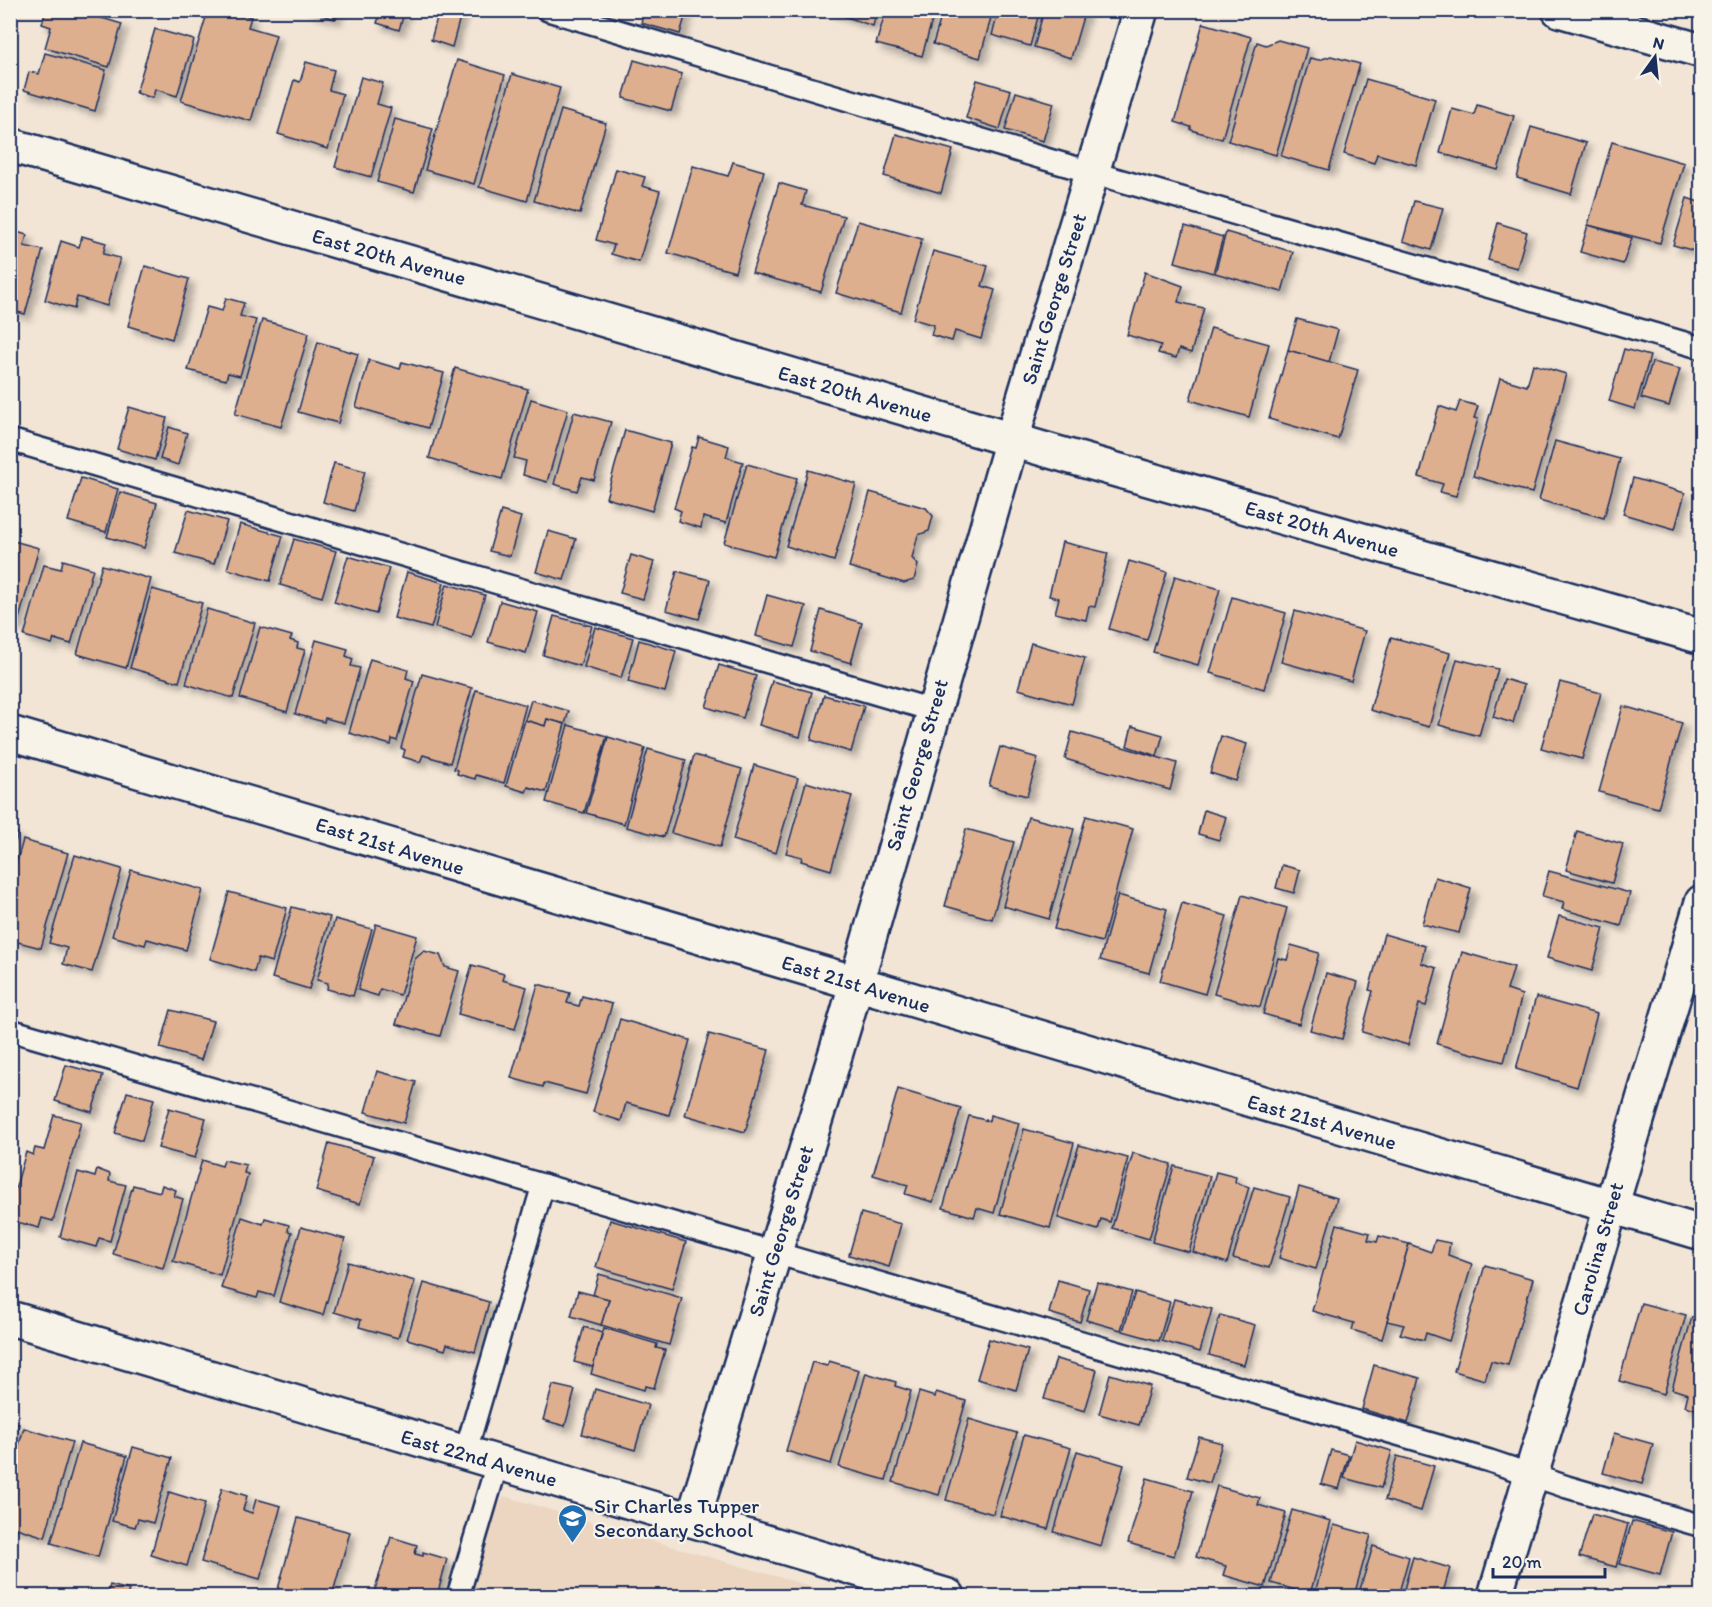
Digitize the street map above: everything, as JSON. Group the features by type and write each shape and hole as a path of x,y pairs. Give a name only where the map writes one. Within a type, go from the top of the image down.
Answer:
{"street":[{"name":"Saint George Street","path":"693,1520 856,984 932,710 1141,10"},
{"path":"1559,10 1701,51"},
{"name":"East 20th Avenue","path":"10,145 1012,440 1701,638"},
{"name":"East 21st Avenue","path":"10,734 1701,1233"},
{"name":"Carolina Street","path":"1495,1596 1611,1206 1697,934 1701,902"},
{"name":"East 22nd Avenue","path":"10,1318 948,1596"}],"lane":[{"path":"548,10 1094,172 1701,348"},
{"path":"10,440 932,710"},
{"path":"10,1030 1701,1526"},
{"path":"465,1454 543,1185"},
{"path":"458,1596 497,1464"}],"shaded area":[{"name":"Sir Charles Tupper Secondary School","path":"504,1496 845,1596 467,1596 490,1521"}],"building":[{"path":"46,10 75,10 122,24 109,67 45,48 51,27 42,24"},
{"path":"208,10 245,10 244,15 251,17 248,27 276,35 251,121 181,101"},
{"path":"306,10 338,10 335,19"},
{"path":"381,10 405,10 399,30 377,23"},
{"path":"439,10 462,10 452,47 431,40"},
{"path":"644,10 687,10 680,34 641,23"},
{"path":"826,10 877,10 873,26"},
{"path":"886,10 935,10 922,56 876,44"},
{"path":"943,10 993,10 980,58 933,44"},
{"path":"999,10 1040,10 1030,46 992,35"},
{"path":"1044,10 1085,10 1071,58 1034,47"},
{"path":"1203,23 1251,37 1222,139 1191,130 1191,127 1175,122"},
{"path":"155,29 194,40 177,96 155,89 153,98 136,93"},
{"path":"1278,40 1307,48 1276,155 1228,141 1257,42 1266,45"},
{"path":"45,53 106,70 95,111 24,90 29,72 39,74"},
{"path":"1331,56 1360,64 1329,170 1281,156 1310,58 1319,60"},
{"path":"457,60 505,75 474,184 425,170"},
{"path":"634,60 682,74 671,111 623,98"},
{"path":"306,62 334,70 329,90 343,94 328,149 278,134 294,80 300,82"},
{"path":"512,74 560,88 527,201 479,187"},
{"path":"361,77 383,83 377,104 391,108 371,177 335,167"},
{"path":"1366,79 1435,99 1416,165 1377,154 1374,163 1344,154"},
{"path":"977,80 1011,90 1000,129 966,118"},
{"path":"1016,92 1054,103 1043,141 1005,130"},
{"path":"1477,105 1514,116 1498,170 1440,153 1452,109 1474,115"},
{"path":"561,110 606,123 580,214 534,201"},
{"path":"395,119 433,129 414,192 377,182"},
{"path":"1531,127 1586,143 1571,194 1517,178"},
{"path":"896,134 953,150 941,193 884,176"},
{"path":"1612,142 1684,163 1660,243 1588,225"},
{"path":"733,162 764,171 735,272 668,253 693,166 728,176"},
{"path":"616,169 645,177 642,186 660,191 639,262 611,254 614,245 596,240"},
{"path":"779,183 806,191 802,205 844,216 821,292 752,273"},
{"path":"1687,198 1702,203 1702,253 1673,245"},
{"path":"1414,201 1443,208 1431,250 1403,241"},
{"path":"858,221 922,239 901,312 836,293"},
{"path":"1498,223 1527,232 1517,268 1488,260"},
{"path":"1588,225 1632,238 1623,264 1580,252"},
{"path":"1185,226 1223,237 1213,273 1175,262"},
{"path":"10,230 27,235 24,246 43,250 25,314 10,310"},
{"path":"1226,232 1293,252 1282,292 1215,273"},
{"path":"82,236 106,243 103,254 120,258 107,306 77,297 74,309 45,300 61,241 79,247"},
{"path":"933,251 988,266 982,286 995,290 981,339 955,331 952,341 931,335 934,325 913,319"},
{"path":"145,266 189,279 172,339 128,326"},
{"path":"1145,272 1183,286 1178,302 1204,308 1191,353 1179,349 1176,358 1158,353 1161,345 1127,335"},
{"path":"226,298 244,303 240,316 256,320 240,376 228,373 226,380 188,370 207,307 222,311"},
{"path":"1297,319 1338,330 1329,362 1288,350"},
{"path":"262,320 309,333 281,427 235,414"},
{"path":"1211,328 1269,344 1249,417 1190,400"},
{"path":"318,342 358,354 338,423 298,412"},
{"path":"1624,349 1650,356 1635,409 1609,401"},
{"path":"1288,350 1358,370 1338,439 1269,419"},
{"path":"369,360 400,369 402,362 444,373 428,428 356,407"},
{"path":"1652,362 1680,369 1669,406 1641,398"},
{"path":"1533,364 1566,374 1532,493 1473,476 1500,378 1527,386"},
{"path":"455,368 528,389 502,479 429,458"},
{"path":"531,399 568,410 547,482 523,475 526,461 514,458"},
{"path":"1460,401 1478,406 1474,418 1478,419 1456,496 1440,492 1443,484 1419,477 1439,406 1456,412"},
{"path":"129,407 167,418 155,460 117,449"},
{"path":"574,412 611,422 594,480 582,477 577,491 554,484"},
{"path":"169,427 187,433 178,465 160,459"},
{"path":"625,430 671,443 652,511 606,498"},
{"path":"699,437 729,446 726,457 743,462 726,523 703,517 701,528 678,521 681,511 674,508 692,447 696,448"},
{"path":"1555,441 1620,459 1604,518 1539,500"},
{"path":"334,463 365,471 354,511 323,502"},
{"path":"747,464 797,478 774,557 724,543"},
{"path":"808,470 856,484 834,561 786,546"},
{"path":"81,478 118,489 106,532 68,521"},
{"path":"1633,478 1685,493 1675,529 1623,514"},
{"path":"120,492 157,503 144,548 107,537"},
{"path":"870,492 926,508 933,516 929,531 918,535 912,558 918,565 914,580 904,583 849,567"},
{"path":"188,510 227,521 214,564 175,553"},
{"path":"1702,510 1702,528 1697,527"},
{"path":"501,511 521,517 510,556 489,551"},
{"path":"240,524 283,536 270,581 227,569"},
{"path":"548,531 576,539 564,580 536,572"},
{"path":"294,539 336,551 322,597 280,585"},
{"path":"10,540 39,548 17,626 10,624"},
{"path":"1062,542 1108,553 1095,607 1089,606 1086,620 1055,613 1059,598 1049,596"},
{"path":"631,555 654,562 643,599 620,593"},
{"path":"348,556 389,568 376,614 334,602"},
{"path":"63,560 93,569 71,644 54,639 52,644 24,636 44,565 61,569"},
{"path":"1129,561 1167,572 1147,640 1109,629"},
{"path":"102,565 151,579 126,668 77,654"},
{"path":"677,571 710,580 699,619 666,610"},
{"path":"407,572 444,583 431,628 394,618"},
{"path":"1175,576 1220,589 1198,665 1153,652"},
{"path":"447,584 485,595 472,638 435,627"},
{"path":"152,589 202,603 179,682 130,668"},
{"path":"767,595 806,606 794,647 756,636"},
{"path":"1232,597 1286,613 1264,689 1210,673"},
{"path":"500,601 538,612 526,653 488,642"},
{"path":"207,609 255,623 233,698 186,684"},
{"path":"821,610 862,623 851,663 810,651"},
{"path":"1295,611 1365,631 1351,681 1281,662"},
{"path":"554,616 592,626 580,666 543,655"},
{"path":"260,627 292,636 290,640 298,643 297,648 305,650 287,712 240,698"},
{"path":"595,627 633,638 621,678 584,667"},
{"path":"1391,637 1450,653 1429,727 1370,710"},
{"path":"316,640 348,649 346,656 353,659 351,666 360,668 344,723 325,718 324,722 295,714"},
{"path":"639,640 676,651 665,692 628,682"},
{"path":"1031,643 1085,658 1072,704 1018,689"},
{"path":"370,659 408,670 406,678 414,681 397,741 392,739 391,745 349,733"},
{"path":"1457,659 1498,669 1479,736 1439,725"},
{"path":"719,665 756,676 743,718 706,707"},
{"path":"422,674 472,688 450,763 423,755 420,762 403,757 405,750 401,748"},
{"path":"1504,679 1524,685 1513,723 1493,717"},
{"path":"772,681 812,692 800,737 759,725"},
{"path":"1560,682 1601,693 1582,759 1541,748"},
{"path":"476,690 526,705 504,783 476,775 475,779 457,774 458,770 454,769"},
{"path":"824,695 864,706 851,752 811,740"},
{"path":"531,700 569,711 565,724 547,719 545,726 525,720"},
{"path":"1623,706 1682,723 1658,808 1599,792"},
{"path":"547,719 565,724 546,792 528,787 526,792 506,786 525,720 545,726"},
{"path":"568,725 607,736 584,813 546,802"},
{"path":"1132,726 1163,735 1157,756 1127,746"},
{"path":"1072,732 1177,763 1170,790 1065,759"},
{"path":"1221,736 1247,744 1236,781 1210,773"},
{"path":"608,737 645,748 624,824 586,813"},
{"path":"1000,747 1038,758 1027,796 989,786"},
{"path":"648,749 686,760 664,837 626,827"},
{"path":"694,755 742,769 720,847 671,833"},
{"path":"754,765 798,778 776,853 733,840"},
{"path":"806,782 852,796 831,870 801,861 802,857 786,853"},
{"path":"1204,810 1226,817 1219,840 1198,834"},
{"path":"1086,816 1133,829 1102,942 1054,929"},
{"path":"1028,817 1074,829 1049,919 1003,906"},
{"path":"966,829 1014,842 992,919 945,906"},
{"path":"10,831 18,833 10,858"},
{"path":"1577,831 1623,844 1612,883 1566,870"},
{"path":"23,840 68,853 41,948 10,940 10,884"},
{"path":"75,855 122,869 92,972 63,964 67,948 49,943"},
{"path":"1282,865 1300,870 1294,893 1276,888"},
{"path":"131,870 203,890 186,950 147,939 145,945 112,936"},
{"path":"1549,871 1630,893 1621,926 1562,909 1564,902 1542,896"},
{"path":"1435,877 1471,888 1459,933 1422,924"},
{"path":"229,892 287,908 272,962 258,958 254,972 210,959"},
{"path":"1118,895 1167,909 1149,973 1100,960"},
{"path":"1242,895 1287,908 1260,1007 1214,994"},
{"path":"1182,903 1227,916 1205,994 1160,981"},
{"path":"292,907 330,917 309,989 272,978"},
{"path":"1559,916 1604,928 1592,971 1547,958"},
{"path":"335,919 372,929 353,996 327,989 328,983 317,980"},
{"path":"376,924 417,936 400,995 380,989 378,996 358,990"},
{"path":"1384,934 1425,946 1421,963 1437,968 1426,1006 1419,1004 1408,1045 1362,1032 1373,991 1369,990"},
{"path":"1291,945 1319,953 1299,1024 1263,1014 1278,958 1287,960"},
{"path":"424,951 440,955 445,967 459,971 440,1036 396,1024 415,959"},
{"path":"1462,952 1514,967 1507,990 1522,995 1504,1062 1437,1044"},
{"path":"472,965 504,974 502,980 527,987 515,1029 458,1014"},
{"path":"1326,973 1358,982 1342,1039 1310,1030"},
{"path":"538,984 570,993 567,1003 579,1006 582,996 612,1004 586,1094 544,1083 543,1087 511,1078"},
{"path":"1536,997 1597,1014 1577,1087 1516,1069"},
{"path":"171,1010 213,1021 201,1060 160,1048"},
{"path":"620,1019 690,1040 669,1115 626,1103 621,1121 593,1112"},
{"path":"709,1034 769,1050 745,1132 685,1115"},
{"path":"66,1065 103,1075 92,1112 55,1101"},
{"path":"377,1071 416,1082 404,1123 365,1112"},
{"path":"898,1089 961,1108 933,1202 905,1194 908,1185 873,1175"},
{"path":"127,1092 154,1099 142,1141 115,1133"},
{"path":"169,1108 206,1118 195,1158 158,1148"},
{"path":"54,1115 81,1122 53,1221 42,1218 39,1228 10,1220 10,1207 26,1152 33,1155 35,1148 44,1150"},
{"path":"990,1115 1019,1123 994,1213 977,1208 974,1217 943,1208 969,1116 989,1121"},
{"path":"1024,1129 1074,1143 1050,1228 1000,1214"},
{"path":"329,1143 374,1156 360,1204 316,1191"},
{"path":"1079,1145 1128,1158 1110,1222 1101,1219 1098,1230 1058,1218"},
{"path":"1133,1153 1171,1164 1149,1239 1112,1228"},
{"path":"202,1160 222,1166 224,1160 246,1165 244,1173 248,1174 220,1275 173,1261"},
{"path":"1174,1166 1210,1176 1189,1252 1152,1242"},
{"path":"97,1169 110,1174 109,1181 126,1185 110,1241 99,1238 96,1247 60,1237 78,1172 95,1177"},
{"path":"1216,1172 1236,1177 1235,1182 1249,1187 1227,1263 1193,1252"},
{"path":"133,1185 160,1192 162,1185 176,1190 174,1196 183,1199 163,1268 113,1254"},
{"path":"1254,1187 1290,1197 1269,1268 1233,1258"},
{"path":"1299,1187 1337,1198 1316,1269 1279,1258"},
{"path":"861,1213 901,1224 889,1267 849,1255"},
{"path":"242,1217 263,1224 265,1218 289,1225 288,1231 292,1232 274,1296 259,1292 257,1298 221,1288"},
{"path":"610,1220 686,1242 672,1289 596,1267"},
{"path":"1337,1224 1370,1233 1368,1240 1377,1242 1379,1236 1409,1244 1382,1339 1352,1330 1354,1323 1312,1311"},
{"path":"301,1227 345,1239 323,1315 279,1302"},
{"path":"1435,1240 1450,1243 1448,1255 1472,1264 1449,1341 1426,1333 1424,1340 1400,1334 1404,1325 1387,1321 1409,1244 1431,1252"},
{"path":"348,1262 415,1281 398,1338 359,1327 361,1320 334,1312"},
{"path":"1485,1265 1533,1279 1508,1365 1491,1361 1485,1380 1454,1371"},
{"path":"599,1274 682,1298 669,1345 601,1325 609,1299 593,1295"},
{"path":"1058,1280 1089,1289 1080,1322 1049,1313"},
{"path":"1097,1282 1132,1292 1121,1330 1086,1320"},
{"path":"424,1283 489,1302 475,1352 447,1344 445,1350 407,1339"},
{"path":"578,1291 609,1299 601,1325 571,1316"},
{"path":"1135,1292 1170,1302 1159,1341 1123,1331"},
{"path":"1174,1299 1212,1309 1200,1352 1162,1341"},
{"path":"1641,1303 1686,1315 1664,1394 1619,1381"},
{"path":"1220,1315 1255,1325 1244,1365 1209,1355"},
{"path":"1692,1317 1702,1320 1702,1411 1685,1406 1688,1394 1672,1389"},
{"path":"584,1327 602,1333 593,1367 574,1362"},
{"path":"604,1328 657,1344 656,1348 665,1350 654,1388 645,1386 644,1390 591,1374"},
{"path":"989,1339 1028,1350 1016,1390 977,1379"},
{"path":"1056,1359 1097,1370 1085,1411 1044,1399"},
{"path":"829,1361 859,1370 831,1464 786,1451 812,1362 827,1366"},
{"path":"1374,1365 1420,1378 1408,1423 1362,1409"},
{"path":"866,1373 896,1382 895,1386 911,1391 886,1480 839,1467"},
{"path":"1110,1374 1150,1386 1139,1425 1099,1414"},
{"path":"553,1385 575,1390 565,1426 543,1420"},
{"path":"595,1389 648,1405 635,1450 582,1434"},
{"path":"919,1392 935,1397 936,1392 966,1401 939,1495 893,1482"},
{"path":"969,1419 1017,1433 993,1514 946,1500"},
{"path":"10,1421 19,1424 10,1455"},
{"path":"24,1428 72,1442 45,1537 10,1526 10,1475"},
{"path":"1614,1433 1653,1444 1642,1484 1603,1473"},
{"path":"1024,1435 1071,1448 1048,1529 1000,1516"},
{"path":"1199,1437 1222,1443 1210,1483 1187,1477"},
{"path":"1355,1440 1392,1451 1381,1488 1344,1478"},
{"path":"80,1443 127,1456 98,1557 51,1543"},
{"path":"133,1447 172,1458 153,1523 138,1519 135,1527 112,1521"},
{"path":"1331,1450 1349,1455 1339,1489 1321,1484"},
{"path":"1077,1451 1124,1465 1101,1546 1054,1532"},
{"path":"1397,1456 1434,1466 1421,1511 1385,1500"},
{"path":"1147,1478 1193,1491 1174,1556 1128,1543"},
{"path":"1217,1486 1260,1498 1258,1505 1286,1513 1265,1587 1223,1575 1226,1566 1196,1557"},
{"path":"222,1488 247,1496 243,1510 252,1513 256,1499 281,1506 260,1579 201,1562"},
{"path":"169,1492 205,1503 187,1566 151,1555"},
{"path":"1292,1510 1331,1521 1310,1594 1271,1583"},
{"path":"1592,1514 1628,1524 1616,1567 1579,1557"},
{"path":"298,1518 350,1532 332,1596 276,1596"},
{"path":"1632,1521 1672,1532 1660,1575 1620,1564"},
{"path":"1334,1525 1371,1535 1354,1596 1314,1596"},
{"path":"391,1537 417,1545 415,1554 423,1556 423,1552 447,1559 437,1596 373,1596"},
{"path":"1373,1546 1409,1557 1398,1596 1358,1596"},
{"path":"1413,1557 1450,1568 1442,1596 1402,1596"},
{"path":"110,1585 129,1590 127,1596 107,1596"},
{"path":"1556,1591 1574,1596 1555,1596"}],"place":[{"name":"Sir Charles Tupper Secondary School","path":"573,1544"}]}
